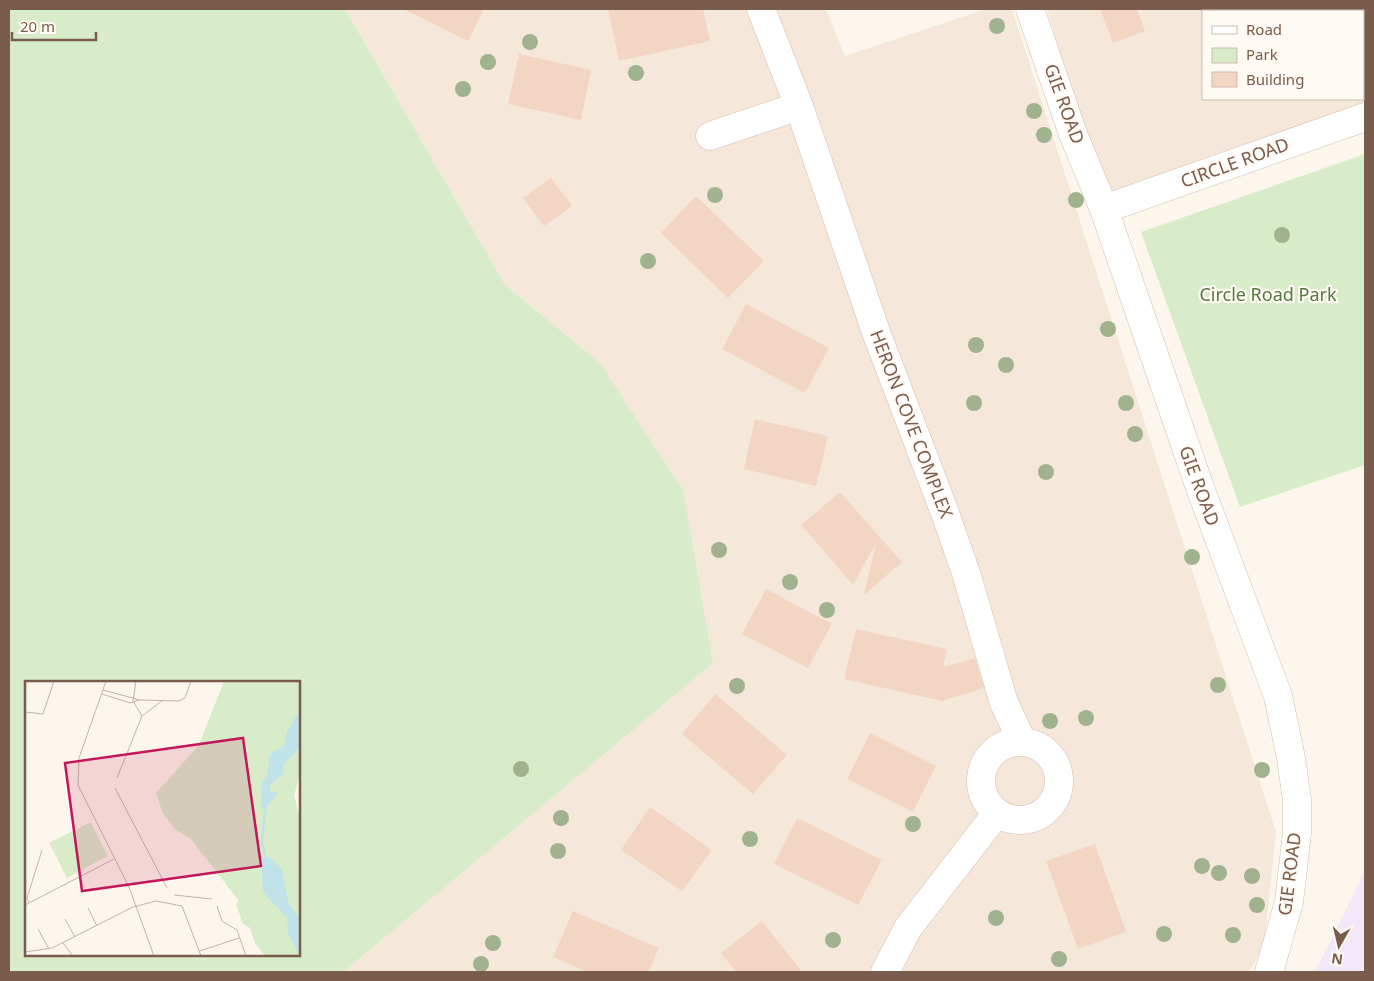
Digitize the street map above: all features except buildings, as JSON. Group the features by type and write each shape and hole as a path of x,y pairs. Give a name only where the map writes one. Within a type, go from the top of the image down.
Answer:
{"street":[{"name":"HERON COVE COMPLEX","path":"761,9 799,106 876,332 964,567 1004,704 1022,741"},
{"name":"GIE ROAD","path":"1030,9 1073,134 1104,209 1193,470 1278,696 1297,800 1295,860 1284,923 1268,972"},
{"path":"710,136 799,106"},
{"name":"CIRCLE ROAD","path":"1104,209 1365,117"},
{"path":"1022,741 1036,744 1047,751 1055,762 1060,774 1060,788 1055,800 1047,811 1035,818 1022,820 1008,819 987,802 981,789 981,774 986,761 995,750 1008,743 1022,741"},
{"path":"885,972 908,928 997,812"}],"shaded area":[{"path":"345,9 826,9 845,56 986,9 1012,9 1276,832 1264,946 1249,972 343,972 713,662 599,362 505,285"},
{"path":"1047,9 1365,9 1365,114 1105,205"},
{"path":"1365,870 1365,972 1315,972"}],"green space":[{"path":"9,9 345,9 505,285 599,362 683,490 713,663 343,972 9,972"},
{"name":"Circle Road Park","path":"1365,154 1365,465 1240,507 1141,232"}]}
